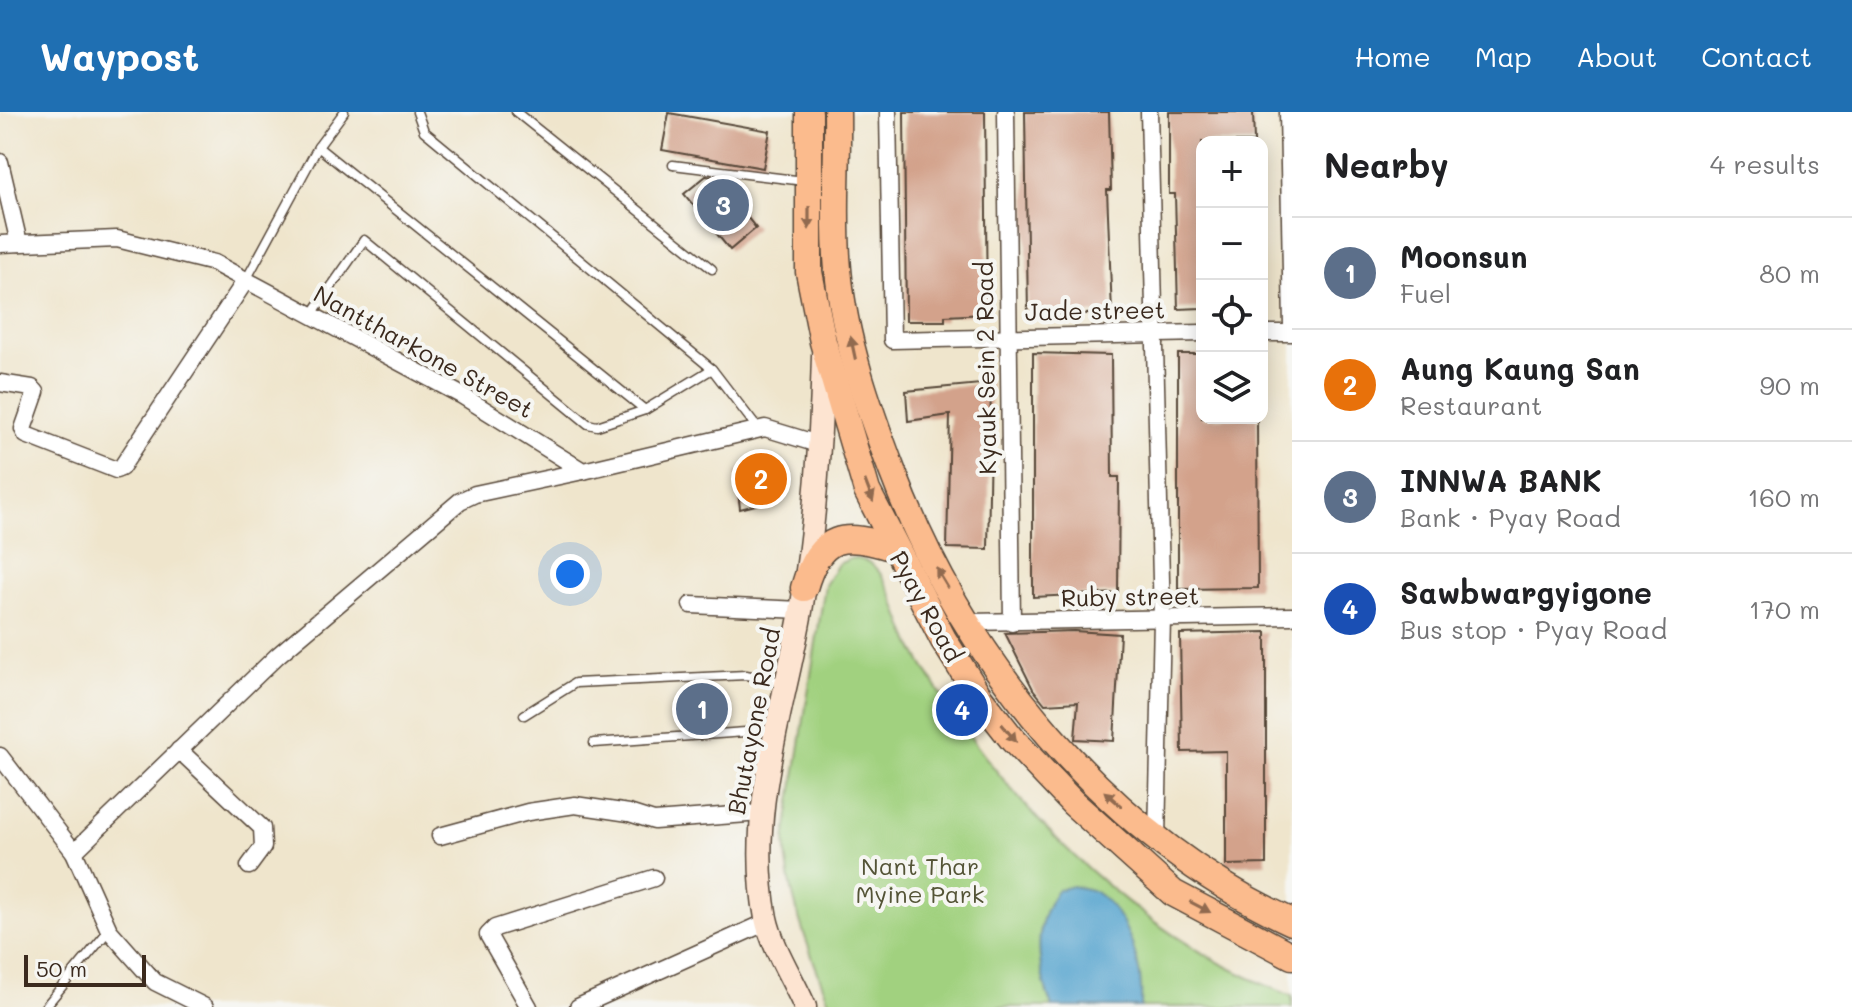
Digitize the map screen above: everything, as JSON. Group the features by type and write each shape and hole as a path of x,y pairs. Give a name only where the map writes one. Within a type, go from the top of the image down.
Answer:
{"highway":[{"name":"Pyay Road","path":"809,112 809,272 823,342 861,427"},
{"name":"Pyay Road","path":"837,112 838,269 852,349 867,491 969,622 992,663 1039,723 1090,779 1157,838 1193,864 1291,919"},
{"path":"802,599 812,561 826,545 850,536 905,541"},
{"name":"Pyay Road","path":"905,541 943,639 980,698 1073,803 1173,893 1292,956"}],"main road":[{"name":"Bhutayone Road","path":"805,1007 767,922 758,838 775,730 802,599 821,441 823,342"},
{"path":"821,441 861,427"}],"street":[{"name":"Jade street","path":"888,112 892,340 1196,333"},
{"name":"Kyauk Sein 2 Road","path":"1006,112 1012,623"},
{"path":"1149,112 1162,619 1157,838"},
{"path":"1268,332 1292,330 1288,112"},
{"path":"0,162 19,243"},
{"name":"Nanttharkone Street","path":"0,244 117,239 214,263 461,395 583,471"},
{"path":"0,383 32,388 36,392 23,429 26,435 116,470 121,468 246,280"},
{"path":"74,852 277,656 460,501 475,494 765,428 821,441"},
{"path":"691,605 802,599"},
{"name":"Ruby street","path":"969,622 1292,616"},
{"path":"179,750 262,828 263,847 249,866"},
{"path":"0,756 74,852 109,930 155,982 205,1007"},
{"path":"440,836 528,812 575,805 629,813 654,821 761,813"},
{"path":"529,1007 488,935 495,928 654,878"},
{"path":"578,1007 767,922"}],"lane":[{"path":"246,280 318,147 344,112"},
{"path":"417,112 424,131 712,369 758,430"},
{"path":"516,112 712,269"},
{"path":"318,147 645,410"},
{"path":"673,165 809,182"},
{"path":"311,315 364,240 588,424 597,426 645,410 712,369"},
{"path":"524,715 575,683 746,675 787,682"},
{"path":"594,743 775,730"},
{"path":"45,1007 109,930"}],"green space":[{"name":"Nant Thar Myine Park","path":"852,558 868,562 878,570 916,653 953,712 992,765 1065,847 1148,918 1242,974 1292,996 1292,1007 831,1007 795,904 785,840 825,585 838,564"}],"water":[{"path":"1072,886 1096,892 1108,902 1126,928 1137,960 1141,1007 1052,1007 1040,962 1040,933 1043,918 1057,890"}],"building":[{"path":"904,112 985,112 987,314 945,316 945,321 906,321"},
{"path":"1025,112 1109,112 1111,190 1107,190 1112,313 1028,316"},
{"path":"1169,112 1253,112 1254,136 1196,136 1196,308 1178,309 1175,194 1169,194"},
{"path":"669,113 770,131 763,168 662,150"},
{"path":"706,176 715,177 756,228 730,250 684,194"},
{"path":"1033,353 1111,355 1112,477 1119,477 1118,593 1033,597"},
{"path":"1178,354 1196,354 1196,424 1257,424 1258,588 1178,589"},
{"path":"991,383 988,549 947,548 950,415 908,421 906,391"},
{"path":"771,468 771,501 740,509 736,472"},
{"path":"1074,631 1120,634 1114,741 1075,739 1078,702 1045,704 1033,689 1005,633"},
{"path":"1266,632 1266,864 1226,865 1226,751 1182,752 1180,634"}],"place":[{"name":"INNWA BANK","path":"723,205"},
{"name":"Aung Kaung San","path":"761,479"},
{"name":"Moonsun","path":"702,709"},
{"name":"Sawbwargyigone","path":"962,710"}]}
